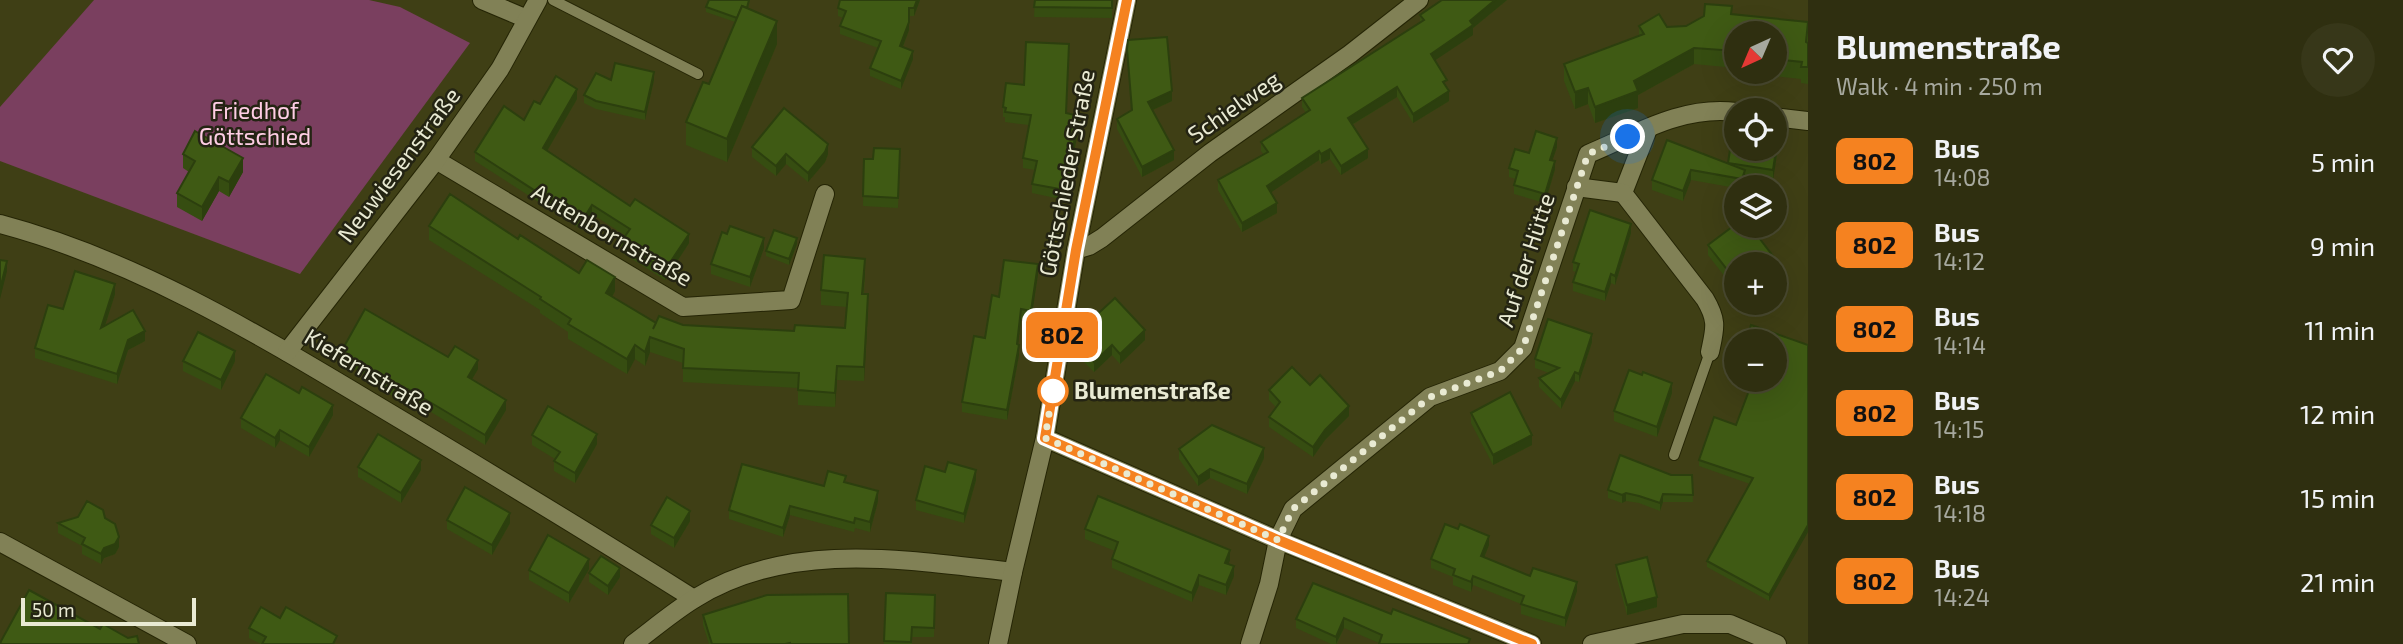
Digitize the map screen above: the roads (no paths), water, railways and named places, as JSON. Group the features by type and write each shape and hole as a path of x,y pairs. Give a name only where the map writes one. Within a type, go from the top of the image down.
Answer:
{"street":[{"path":"482,0 527,19"},
{"name":"Neuwiesenstraße","path":"287,352 436,160 500,69 538,0"},
{"name":"Göttschieder Straße","path":"998,644 1045,438 1076,250 1127,0"},
{"name":"Schielweg","path":"1076,250 1102,238 1210,153 1339,62 1419,0"},
{"name":"Auf der Hütte","path":"1250,644 1269,584 1278,540 1293,509 1430,397 1500,371 1523,348 1588,154 1678,115 1699,110 1724,111"},
{"path":"1787,119 1808,121"},
{"path":"1623,193 1648,129"},
{"name":"Autenbornstraße","path":"436,160 683,307 791,300 825,194"},
{"path":"1576,187 1623,193 1714,314 1716,326 1710,352"},
{"name":"Kiefernstraße","path":"0,224 41,235 113,262 218,313 541,503 694,599"},
{"path":"1045,438 1278,540 1532,644"},
{"path":"0,542 187,644"},
{"path":"633,644 694,599 748,574 777,565 851,558 916,561 1013,572"},
{"path":"1592,644 1683,624 1730,624 1777,644"}],"lane":[{"path":"553,0 698,74"},
{"path":"1674,455 1710,352"}],"place":[{"name":"Blumenstraße","path":"1053,391"}],"park label":[{"name":"Friedhof Göttschied","path":"255,124"}]}
